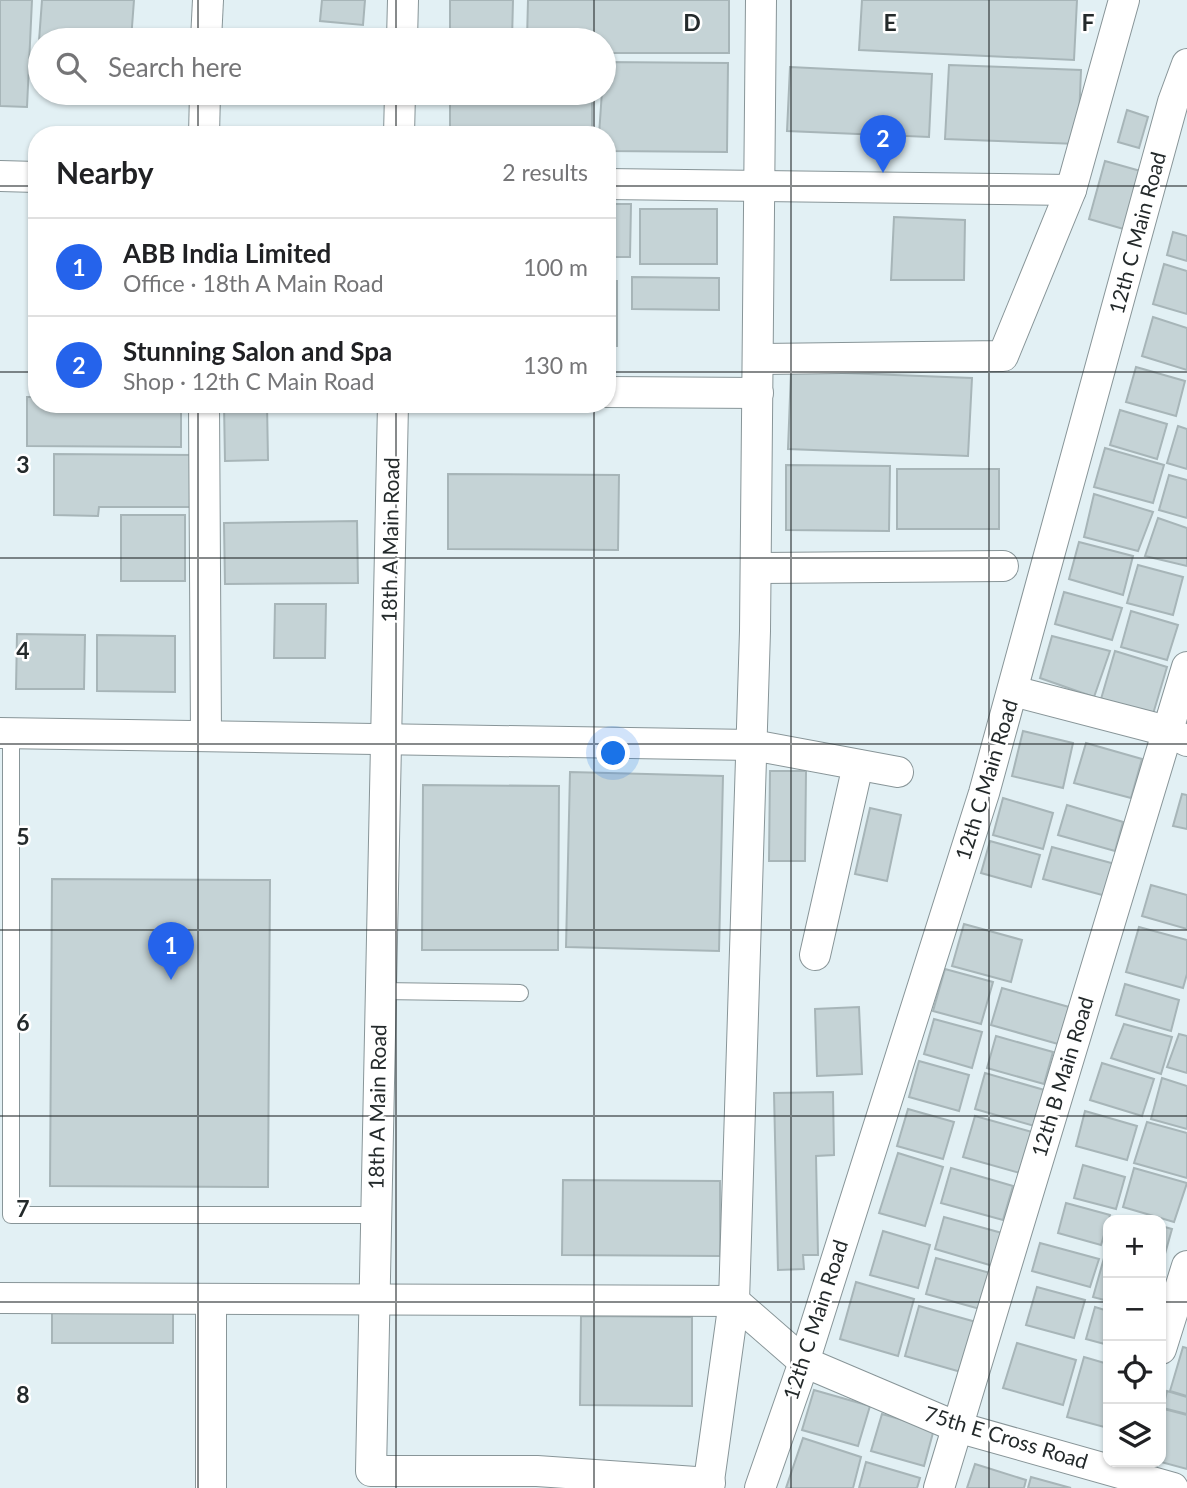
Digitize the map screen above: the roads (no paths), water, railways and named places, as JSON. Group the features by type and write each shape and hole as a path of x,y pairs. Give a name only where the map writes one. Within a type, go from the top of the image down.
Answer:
{"street":[{"path":"207,28 208,0"},
{"path":"402,28 403,0"},
{"path":"709,1485 734,1301 756,568 761,0"},
{"path":"758,359 1003,356 1071,190 1124,0"},
{"name":"12th C Main Road","path":"760,1488 803,1362 984,793 1180,104 1187,64"},
{"path":"204,126 205,105"},
{"path":"399,126 400,105"},
{"path":"0,176 28,177"},
{"path":"616,184 1071,190"},
{"path":"616,392 758,393"},
{"path":"204,413 206,734"},
{"name":"18th A Main Road","path":"393,413 371,1471 709,1485"},
{"path":"756,568 1003,566"},
{"name":"12th B Main Road","path":"939,1488 1177,736 1187,667"},
{"path":"1013,691 1177,736"},
{"path":"6,734 206,734 752,745 898,772"},
{"path":"815,955 858,765"},
{"path":"1164,1341 1187,1266"},
{"path":"0,1298 734,1301"},
{"path":"211,1299 211,1488"},
{"name":"75th E Cross Road","path":"734,1301 803,1362 957,1427 1173,1488"}],"lane":[{"path":"6,734 11,1215 376,1215"},
{"path":"381,991 520,993"}],"place":[{"name":"Stunning Salon and Spa","path":"883,173"},
{"name":"ABB India Limited","path":"171,980"}]}
